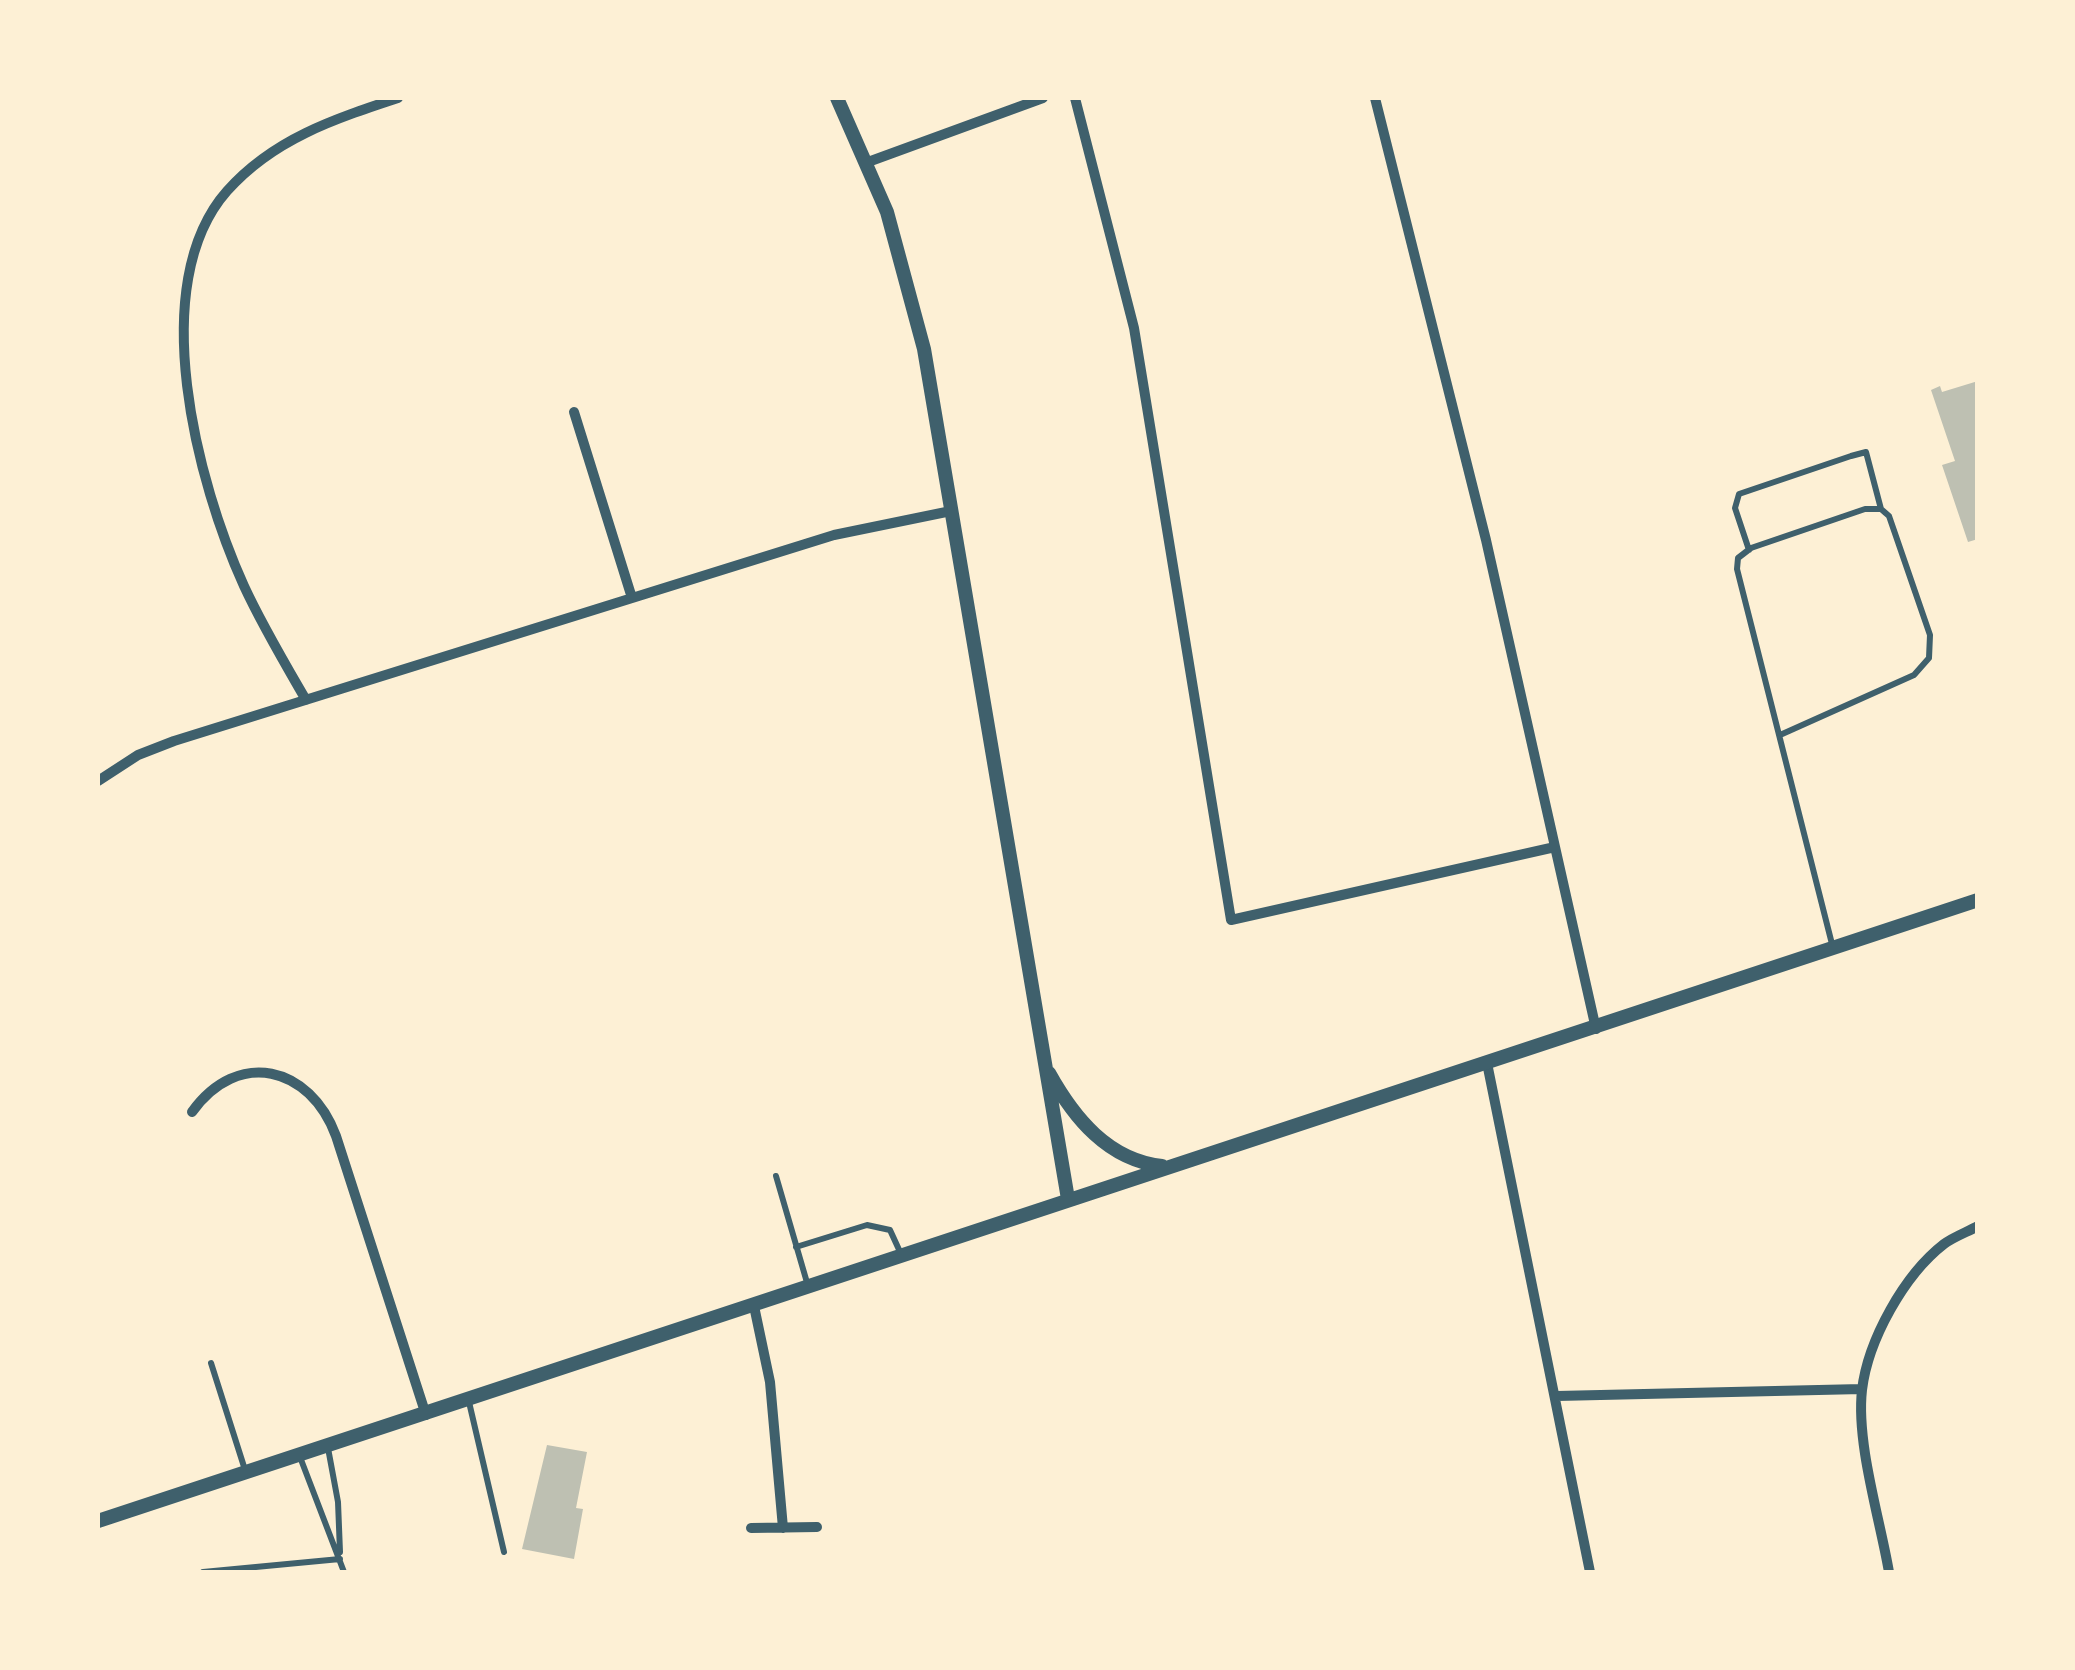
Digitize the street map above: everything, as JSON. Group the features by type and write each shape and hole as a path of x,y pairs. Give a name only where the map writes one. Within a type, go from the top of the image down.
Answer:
{"street":[{"path":"306,700 242,581 200,456 182,355 185,292 201,234 226,193 290,138 398,98"},
{"path":"837,98 868,162 913,302 1068,1199"},
{"path":"868,162 1043,98"},
{"path":"1075,98 1131,316 1231,920 1554,847"},
{"path":"1376,98 1486,540 1596,1029"},
{"path":"574,412 632,598"},
{"path":"98,781 161,745 834,535 951,511"},
{"path":"98,1521 469,1402 901,1254 1596,1029 1978,900"},
{"path":"1043,1060 1070,1107 1096,1136 1137,1161 1173,1165"},
{"path":"1487,1064 1590,1572"},
{"path":"192,1112 213,1088 244,1073 282,1078 304,1088 320,1104 336,1136 426,1416"},
{"path":"1889,1572 1864,1428 1862,1389 1888,1317 1912,1278 1944,1244 1978,1226"},
{"path":"754,1306 770,1382 783,1528"},
{"path":"1557,1396 1862,1389"},
{"path":"751,1528 817,1527"}],"lane":[{"path":"1749,550 1734,508 1739,494 1851,456 1866,452 1881,510"},
{"path":"1780,736 1914,675 1929,658 1930,635 1889,516 1881,510 1865,509 1749,550 1738,558 1737,569 1833,949"},
{"path":"776,1176 808,1287"},
{"path":"796,1247 867,1225 890,1230 901,1254"},
{"path":"211,1363 246,1474"},
{"path":"469,1402 504,1552"},
{"path":"328,1448 338,1502 340,1559"},
{"path":"300,1457 344,1572"},
{"path":"203,1572 340,1559"}],"building":[{"path":"1978,381 1978,539 1968,542 1942,465 1955,461 1931,390 1940,386 1942,392"},
{"path":"547,1445 587,1452 576,1508 583,1509 574,1559 522,1549"}]}
